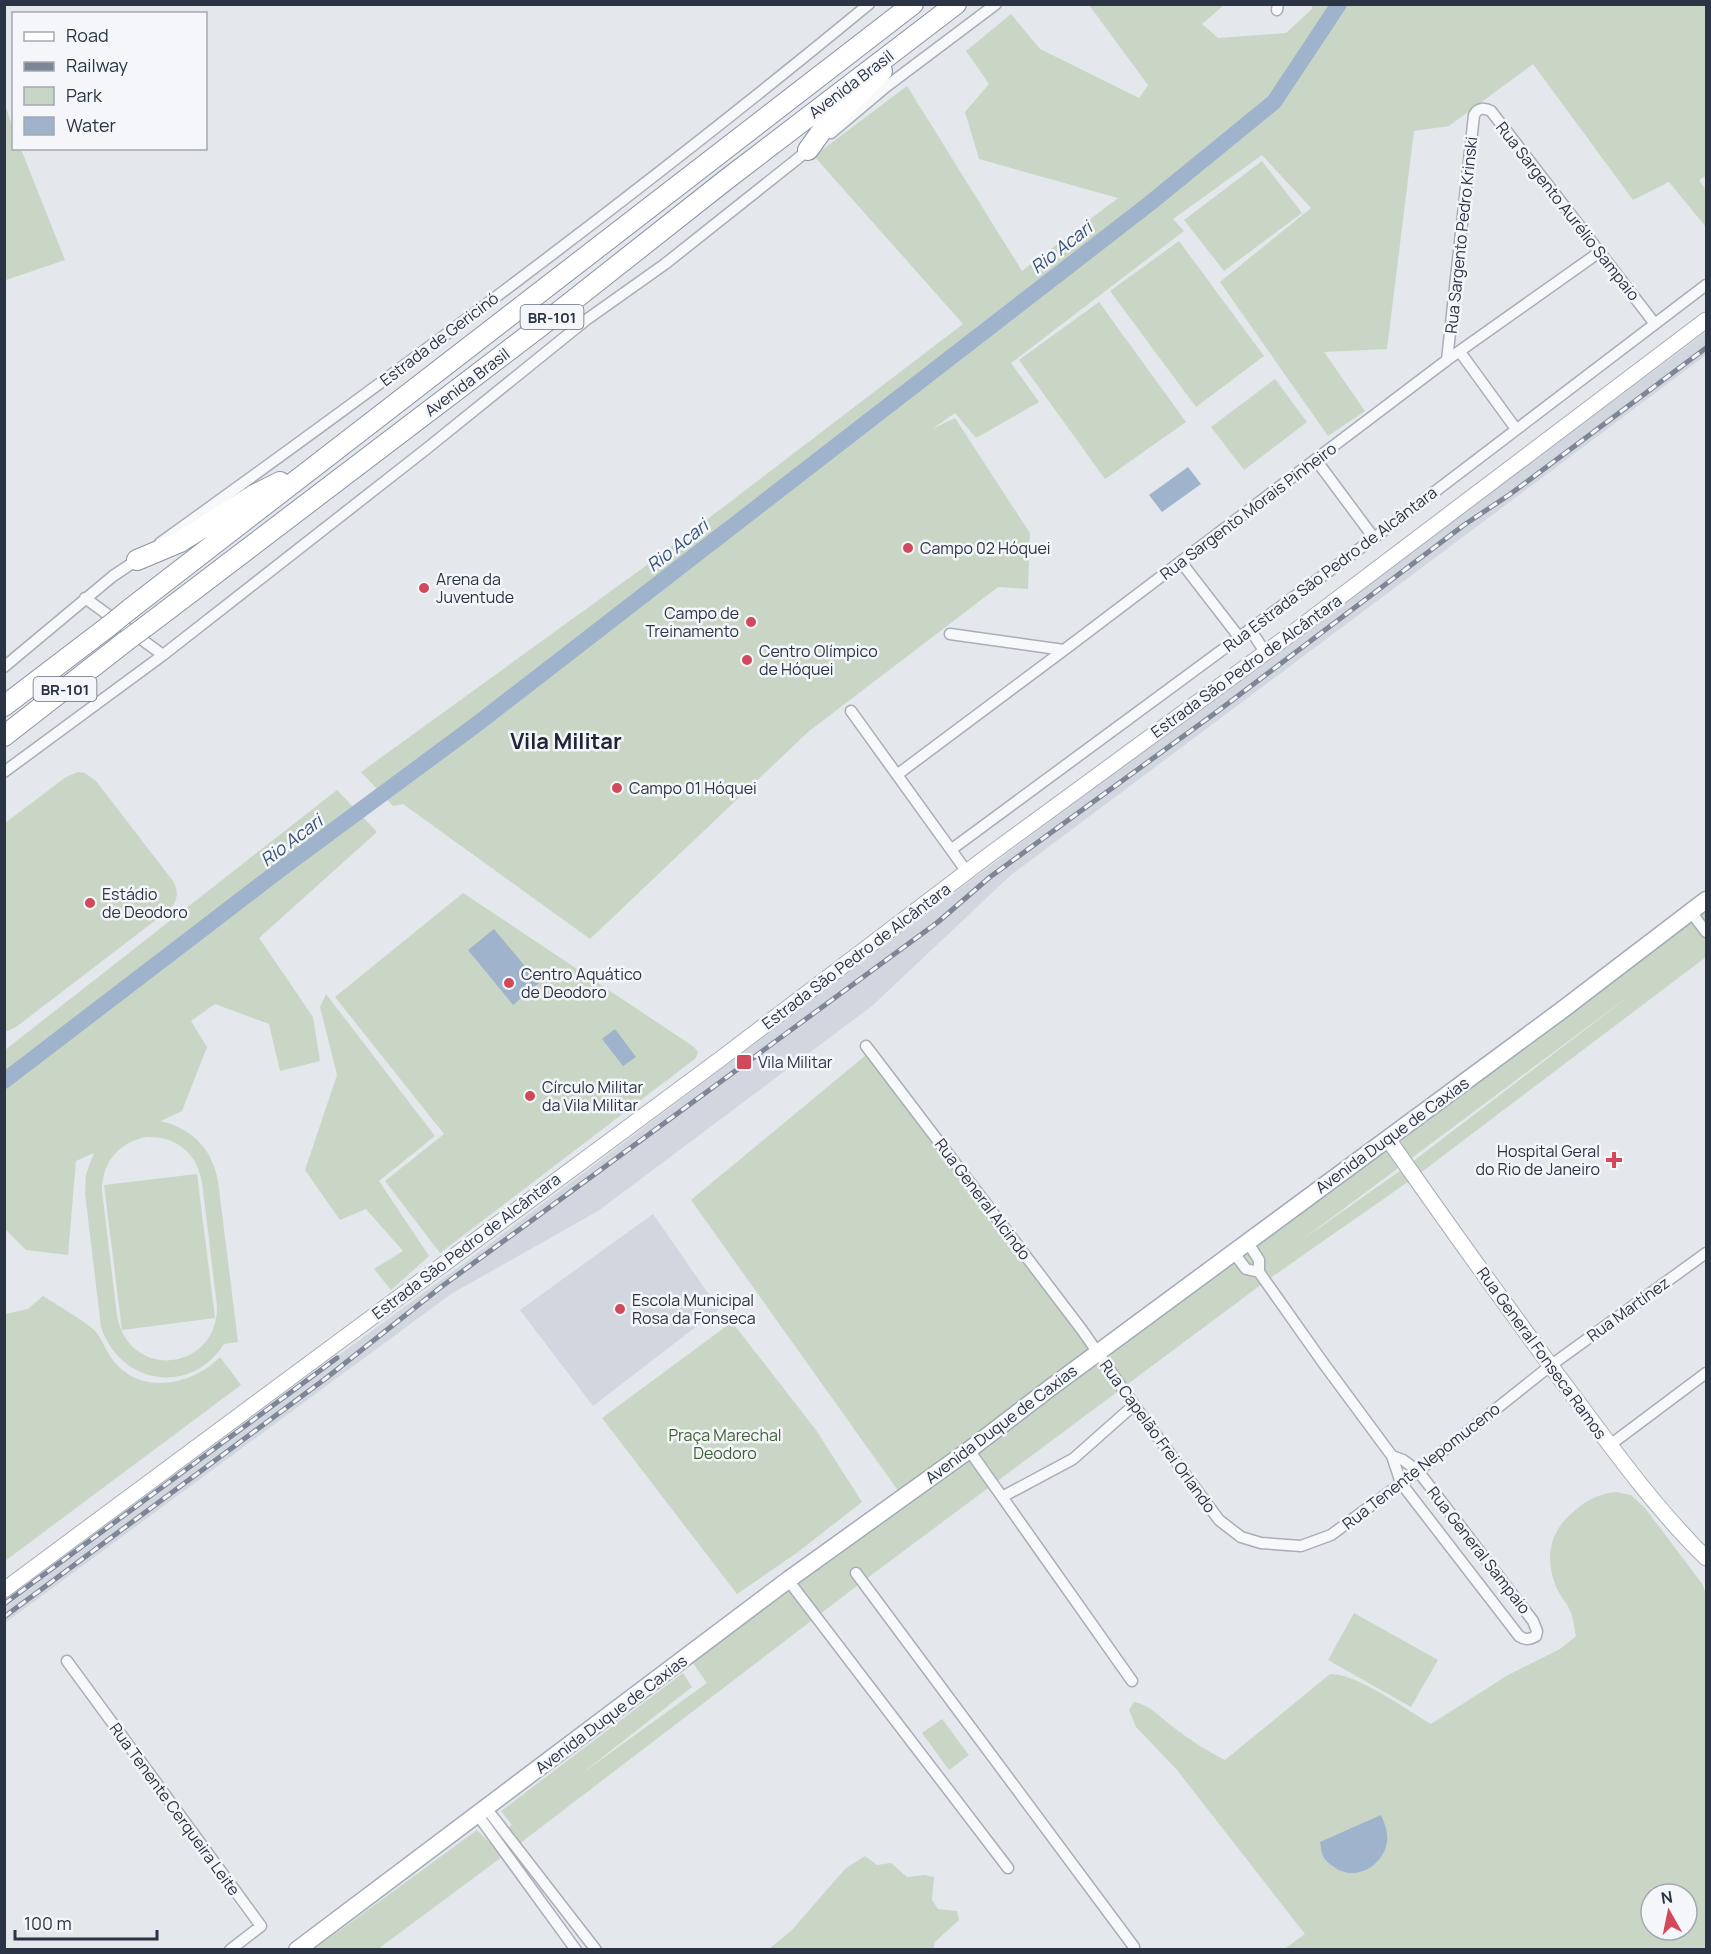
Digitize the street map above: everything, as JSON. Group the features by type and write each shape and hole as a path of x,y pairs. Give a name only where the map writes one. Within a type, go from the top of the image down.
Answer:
{"highway":[{"name":"Avenida Brasil","path":"4,706 913,4"},
{"name":"Avenida Brasil","path":"4,736 542,325 956,4"},
{"path":"808,150 821,132 867,89 902,45"},
{"path":"137,560 180,542 254,495 325,458"}],"main road":[{"name":"Avenida Duque de Caxias","path":"297,1950 788,1580 969,1450 1707,900"}],"street":[{"name":"Estrada de Gericinó","path":"4,667 85,598 490,302 680,158 869,4"},
{"path":"4,772 163,654 425,450 586,320 665,264 861,110 887,86 996,4"},
{"name":"Rua Sargento Aurélio Sampaio","path":"1476,111 1481,108 1491,111 1655,324"},
{"name":"Rua Sargento Pedro Krinski","path":"1447,360 1476,111"},
{"name":"Rua Sargento Morais Pinheiro","path":"898,774 1447,360 1601,251"},
{"name":"Rua Estrada São Pedro de Alcântara","path":"952,849 1374,538 1707,285"},
{"name":"Estrada São Pedro de Alcântara","path":"4,1590 718,1060 1707,320"},
{"path":"1460,352 1516,429"},
{"path":"1316,460 1374,538"},
{"path":"1181,562 1239,637"},
{"path":"85,598 163,654"},
{"path":"1250,629 1265,652"},
{"path":"950,634 1065,650"},
{"path":"851,711 967,872"},
{"path":"1691,912 1707,932"},
{"name":"Rua General Alcindo","path":"866,1046 1098,1353"},
{"name":"Rua General Fonseca Ramos","path":"1388,1139 1550,1366 1610,1445 1683,1535 1707,1558"},
{"name":"Rua General Sampaio","path":"1248,1243 1259,1260 1259,1272 1323,1364 1392,1456 1401,1483 1519,1635 1523,1639 1530,1640 1536,1636 1537,1631 1533,1621 1418,1471 1403,1460 1392,1456"},
{"name":"Rua General Sampaio","path":"1234,1253 1246,1269 1259,1272"},
{"name":"Rua Martínez","path":"1550,1366 1707,1253"},
{"name":"Rua Capelão Frei Orlando","path":"1098,1353 1219,1520 1241,1537 1283,1546"},
{"name":"Rua Tenente Nepomuceno","path":"1283,1546 1301,1546 1331,1536 1418,1471 1550,1366"},
{"path":"1610,1445 1707,1373"},
{"path":"1002,1497 1073,1459 1134,1405"},
{"path":"969,1450 1132,1681"},
{"path":"1461,1561 1479,1550"},
{"path":"856,1574 1134,1947"},
{"path":"788,1580 1008,1868"},
{"name":"Rua Tenente Cerqueira Leite","path":"67,1661 261,1926 230,1950"},
{"path":"482,1811 573,1946 583,1933"},
{"path":"482,1811 596,1950"}],"shaded area":[{"path":"1706,332 1706,355 1011,875 872,1006 598,1211 451,1294 5,1623 4,1601 467,1261 970,881"},
{"name":"Escola Municipal Rosa da Fonseca","path":"653,1214 719,1309 593,1406 520,1310"}],"green space":[{"path":"1089,5 1224,5 1202,24 1218,38 1286,33 1312,9 1312,5 1706,5 1706,176 1699,180 1706,190 1706,227 1669,182 1633,200 1533,64 1449,126 1414,131 1387,349 1324,352 1365,411 1328,436 1220,282 1311,208 1262,155 1173,219 1184,231 1011,363 1039,402 976,438 955,413 932,429 955,418 1030,533 1028,589 998,587 808,732 590,939 403,804 393,806 361,772 658,557 963,324 814,156 907,86 1022,271 1118,198 979,159 965,112 989,84 966,51 1011,14 1040,49 1139,98 1148,85"},
{"path":"5,105 12,125 12,150 21,150 65,260 4,279"},
{"path":"1262,161 1302,213 1224,271 1184,220"},
{"path":"1179,241 1264,356 1196,407 1110,291"},
{"path":"1099,302 1186,422 1105,479 1019,360"},
{"path":"1275,379 1307,422 1244,470 1211,427"},
{"name":"Estádio de Deodoro","path":"78,772 85,773 96,781 173,881 177,893 176,900 169,910 16,1027 5,1032 5,823 66,777"},
{"path":"337,790 377,832 259,938 313,1017 320,1061 280,1071 269,1024 215,1004 191,1021 207,1047 182,1111 161,1121 182,1129 199,1142 206,1150 215,1169 238,1342 224,1344 210,1361 194,1371 176,1377 157,1377 140,1372 110,1347 101,1327 85,1193 86,1174 94,1153 76,1161 68,1255 26,1250 5,1229 5,1050","holes":["157,1137 184,1148 199,1172 217,1306 213,1328 203,1345 189,1355 172,1360 154,1359 138,1351 125,1337 117,1316 102,1191 105,1171 120,1149 137,1140"]},
{"name":"Círculo Militar da Vila Militar","path":"463,893 694,1047 698,1052 696,1058 440,1253 385,1181 444,1134 335,997"},
{"path":"1706,899 1706,957 1415,1177 1266,1281 862,1582 378,1949 313,1950 477,1830 489,1842 512,1825 501,1811 683,1673 692,1687 581,1774 707,1683 688,1656 899,1492 691,1200 872,1050 1098,1351","holes":["1633,993 1407,1166 1299,1242"]},
{"path":"326,994 435,1136 379,1181 429,1256 391,1290 374,1269 403,1251 366,1209 340,1220 305,1170 337,1075 320,1007"},
{"path":"197,1174 215,1318 122,1330 104,1185"},
{"path":"43,1296 97,1333 117,1365 128,1374 141,1380 155,1383 183,1379 197,1374 220,1357 241,1385 5,1561 5,1314 28,1309"},
{"name":"Praça Marechal Deodoro","path":"732,1322 816,1430 862,1502 798,1552 737,1594 602,1418"},
{"path":"1616,1492 1631,1495 1645,1508 1703,1585 1706,1595 1706,1949 1284,1949 1305,1934 1177,1770 1136,1727 1129,1710 1134,1702 1150,1709 1192,1740 1225,1760 1330,1674 1353,1679 1431,1724 1508,1675 1560,1649 1576,1636 1570,1610 1553,1579 1551,1548 1557,1530 1563,1522 1581,1505 1603,1494"},
{"path":"1354,1613 1438,1660 1411,1707 1328,1660"},
{"path":"942,1719 969,1755 949,1770 922,1733"},
{"path":"865,1856 877,1865 891,1863 907,1877 924,1875 934,1877 932,1900 938,1909 957,1911 959,1920 935,1942 933,1949 769,1949 791,1931 845,1869"}],"water":[{"path":"1188,467 1201,484 1162,512 1149,495"},
{"path":"494,929 539,983 513,1005 468,950"},
{"path":"615,1029 636,1057 623,1066 602,1039"},
{"path":"1381,1815 1386,1828 1387,1842 1380,1859 1373,1865 1366,1870 1349,1873 1341,1871 1326,1860 1322,1854 1320,1842"}],"waterway":[{"name":"Rio Acari","path":"4,1081 281,869 477,724 1149,204 1274,102 1339,4"}],"railway":[{"path":"4,1617 325,1379 441,1287 938,922 990,877 1218,711 1464,525 1509,495 1706,348"},
{"path":"4,1604 337,1358"}],"place":[{"name":"Campo 02 Hóquei","path":"908,548"},
{"name":"Arena da Juventude","path":"424,588"},
{"name":"Campo de Treinamento","path":"751,622"},
{"name":"Centro Olímpico de Hóquei","path":"747,660"},
{"name":"Campo 01 Hóquei","path":"617,788"},
{"name":"Estádio de Deodoro","path":"90,903"},
{"name":"Centro Aquático de Deodoro","path":"509,983"},
{"name":"Vila Militar","path":"744,1062"},
{"name":"Círculo Militar da Vila Militar","path":"530,1096"},
{"name":"Hospital Geral do Rio de Janeiro","path":"1614,1160"},
{"name":"Escola Municipal Rosa da Fonseca","path":"620,1309"}],"district":[{"name":"Vila Militar","path":"566,741"}]}
